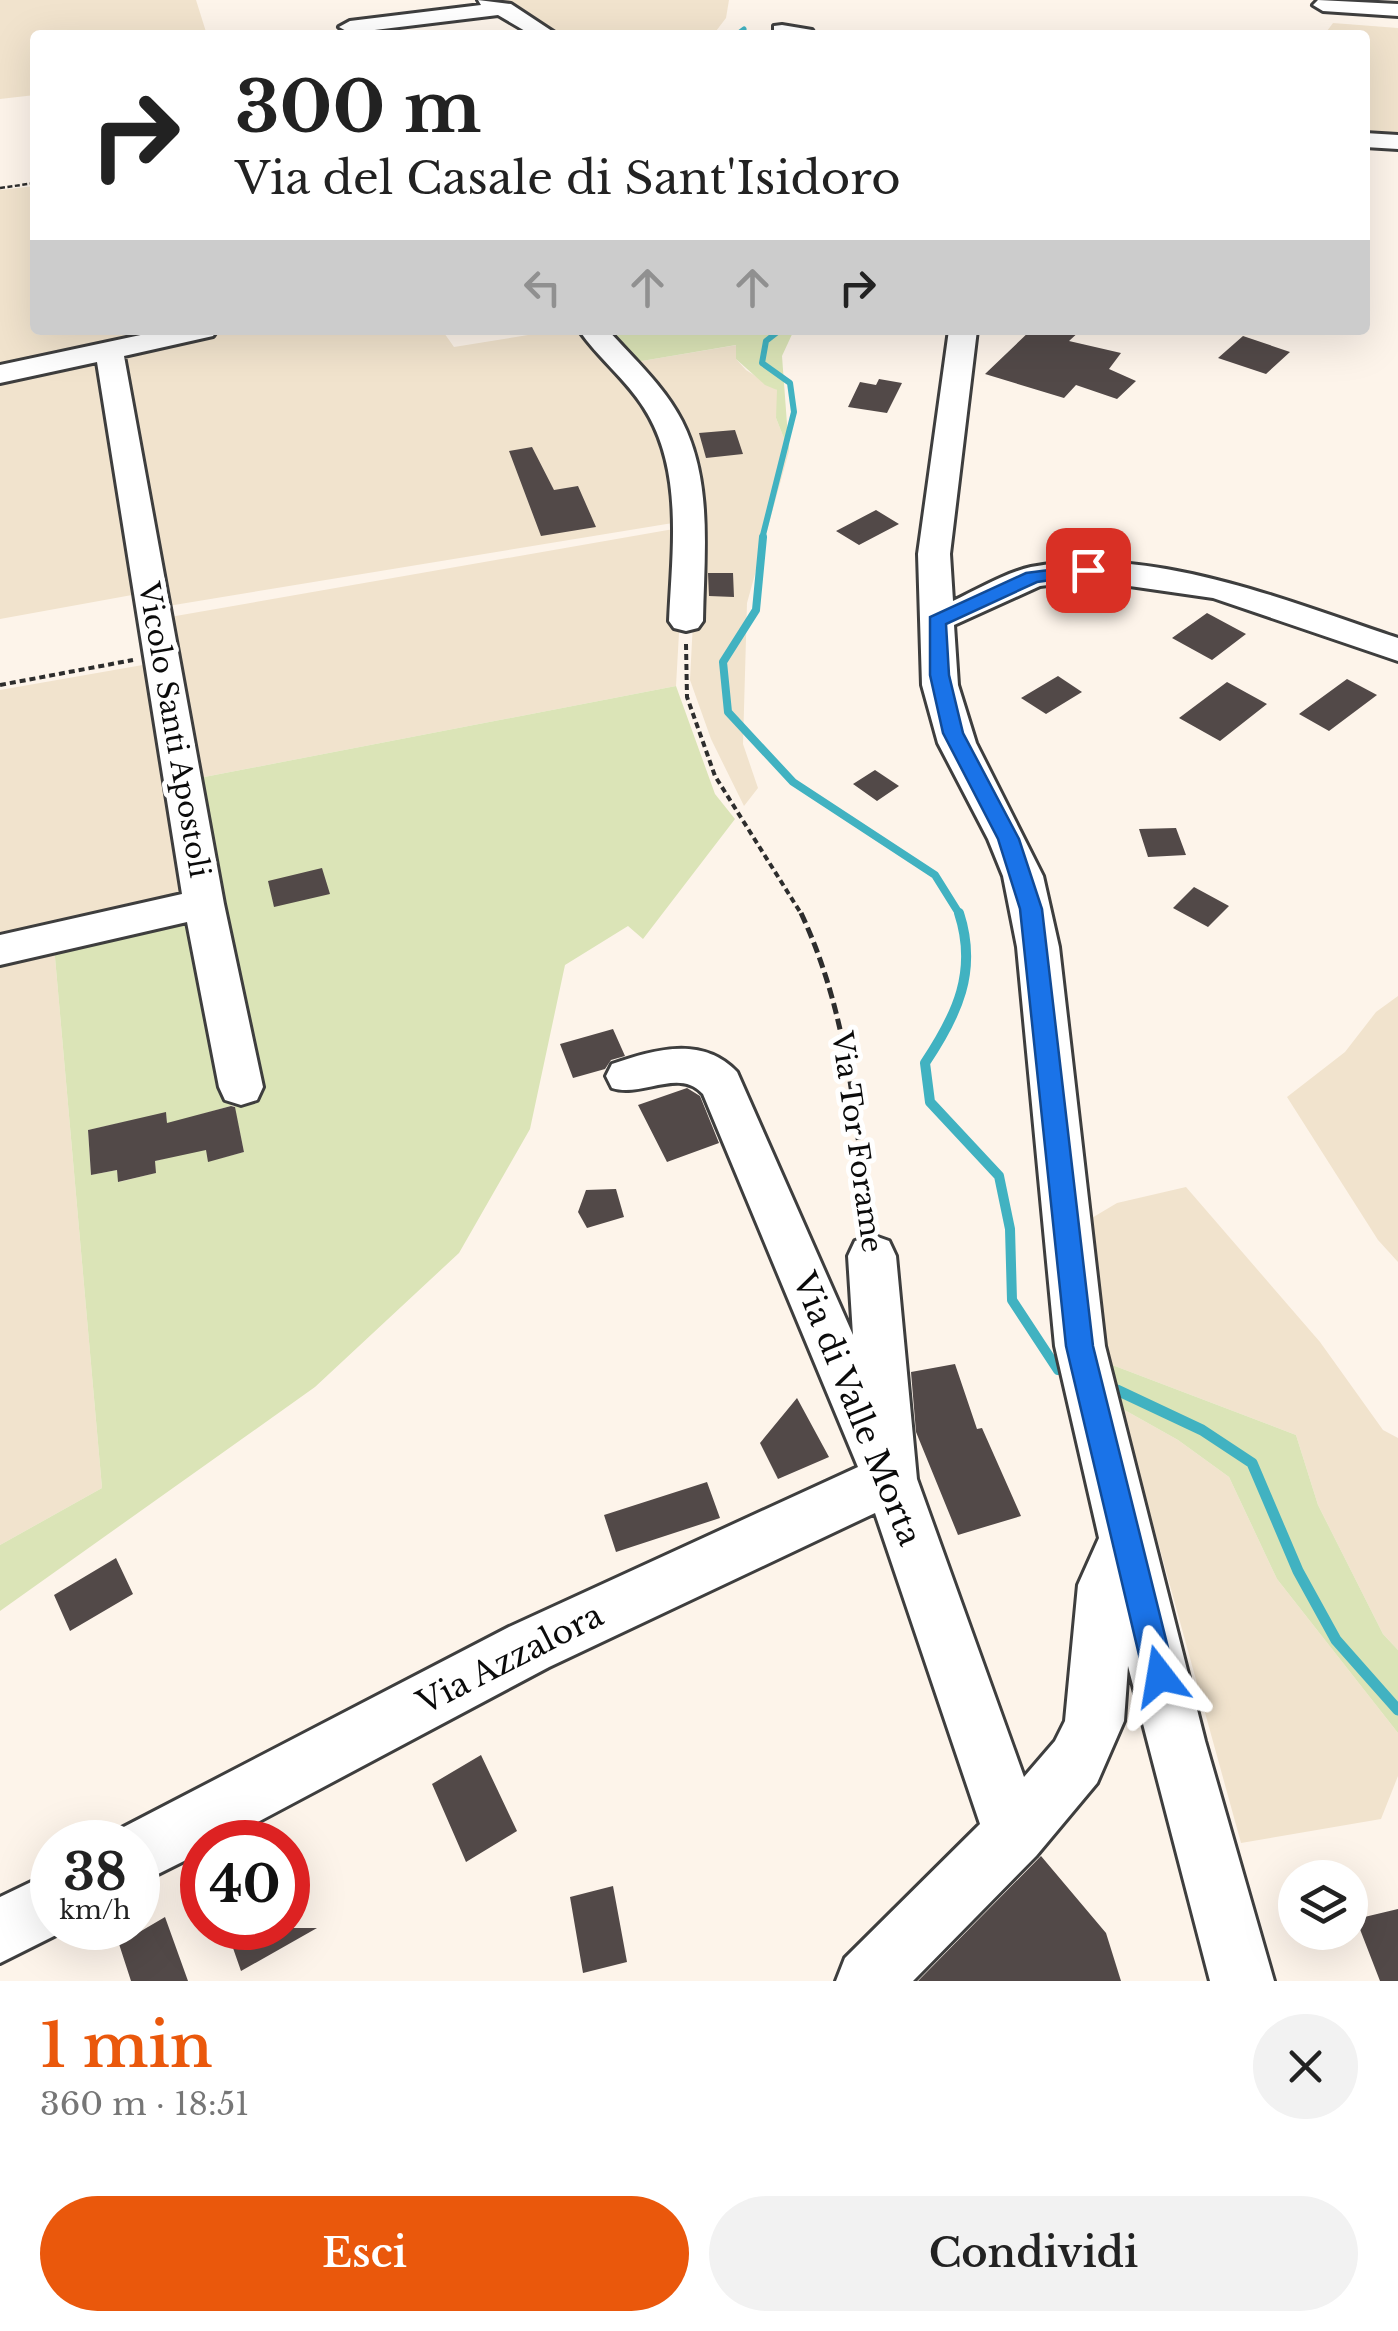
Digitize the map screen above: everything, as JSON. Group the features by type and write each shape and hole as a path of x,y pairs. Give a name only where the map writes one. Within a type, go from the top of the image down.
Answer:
{"street":[{"path":"350,27 496,4 538,30"},
{"path":"1321,10 1398,10"},
{"path":"1370,140 1398,142"},
{"path":"0,374 180,335"},
{"path":"598,335 654,402 673,434 688,491 686,620"},
{"path":"962,335 934,540 940,685 949,722 1008,839 1031,909 1076,1322 1194,1812 1242,1981"},
{"name":"Vicolo Santi Apostoli","path":"0,950 204,904 109,350"},
{"path":"936,621 1032,577 1088,570 1219,590 1398,650"},
{"path":"204,904 242,1087"},
{"name":"Via di Valle Morta","path":"628,1076 681,1064 706,1070 718,1078 890,1480 1014,1834"},
{"name":"Via Tor Forame","path":"872,1256 890,1480"},
{"name":"Via Azzalora","path":"160,1840 529,1647 890,1480"},
{"path":"868,1981 1014,1834 1067,1774 1092,1731 1101,1684 1104,1591 1113,1562 1128,1546"},
{"path":"0,1932 30,1915"}],"path":[{"path":"0,188 30,184"},
{"name":"Via Tor Forame","path":"686,620 687,696 714,776 796,902 836,1003 848,1053 872,1256"},
{"path":"0,685 160,655"}],"shaded area":[{"path":"0,0 196,0 205,30 30,30 30,96 0,99"},
{"path":"493,0 729,0 726,18 717,30 545,30"},
{"path":"1333,23 1398,28 1398,137 1370,136 1370,30 1328,30"},
{"path":"30,187 30,335 162,335 0,370 0,190"},
{"path":"207,335 446,335 454,347 528,335 589,335 649,402 685,521 168,606 122,352"},
{"path":"737,345 736,359 777,390 780,397 776,418 789,451 747,603 743,744 758,788 744,806 711,739 690,680 699,506 630,363"},
{"path":"109,358 143,593 0,619 0,381"},
{"path":"685,527 676,686 194,779 170,617"},
{"path":"154,663 189,882 173,904 0,941 0,690"},
{"path":"54,946 102,1488 0,1545 0,958"},
{"path":"1398,996 1398,1262 1378,1240 1287,1097 1345,1052 1376,1012"},
{"path":"1186,1187 1320,1342 1383,1430 1398,1438 1398,1650 1383,1634 1318,1505 1296,1435 1107,1363 1080,1225 1117,1203"},
{"path":"1121,1408 1178,1440 1229,1477 1277,1579 1398,1733 1398,1776 1381,1819 1241,1843"}],"green space":[{"path":"792,335 782,356 789,451 776,418 777,390 765,385 736,359 736,345 630,363 606,337"},
{"path":"676,686 715,794 735,819 643,939 628,926 565,965 530,1129 459,1253 315,1387 0,1611 0,1545 102,1488 54,946 220,908 194,779","holes":["234,1105 244,1152 209,1161 199,1115","166,1113 170,1157 155,1161 155,1173 119,1182 117,1170 91,1175 88,1130"]},
{"path":"1107,1363 1296,1435 1318,1505 1383,1634 1398,1650 1398,1733 1277,1579 1229,1477 1178,1440 1121,1408"}],"building":[{"path":"1026,335 1076,335 1069,341 1121,353 1109,369 1136,381 1117,399 1076,385 1064,398 985,374"},
{"path":"1243,336 1290,352 1266,374 1218,358"},
{"path":"879,379 902,383 887,413 848,407 860,382 876,385"},
{"path":"735,430 743,454 706,458 699,433"},
{"path":"532,447 554,490 578,486 596,527 541,536 509,451"},
{"path":"876,510 899,524 859,545 836,531"},
{"path":"708,573 733,573 734,597 709,596"},
{"path":"1207,613 1246,634 1212,660 1172,638"},
{"path":"1058,676 1082,692 1046,714 1021,698"},
{"path":"1347,679 1377,695 1329,731 1299,714"},
{"path":"1227,682 1267,704 1220,741 1179,718"},
{"path":"875,770 899,786 877,801 853,784"},
{"path":"1176,828 1186,855 1148,857 1139,829"},
{"path":"322,868 330,894 274,907 268,881"},
{"path":"1194,887 1229,906 1208,927 1173,908"},
{"path":"613,1029 625,1056 611,1060 605,1069 573,1078 560,1044"},
{"path":"687,1088 700,1096 719,1143 667,1162 638,1105"},
{"path":"235,1107 244,1152 208,1162 206,1150 155,1161 156,1173 118,1182 117,1170 91,1175 88,1130 166,1112 167,1123"},
{"path":"616,1189 624,1217 587,1228 578,1212 586,1190"},
{"path":"955,1364 977,1429 982,1428 1021,1516 958,1535 916,1432 911,1372"},
{"path":"797,1398 829,1457 778,1479 760,1443"},
{"path":"707,1482 720,1518 616,1552 604,1515"},
{"path":"116,1558 133,1594 70,1631 54,1595"},
{"path":"481,1755 517,1831 466,1862 432,1784"},
{"path":"1041,1856 1106,1933 1121,1981 918,1981"},
{"path":"613,1886 627,1962 583,1973 570,1897"},
{"path":"1398,1909 1398,1981 1380,1981 1368,1950 1368,1916"},
{"path":"165,1917 188,1981 131,1981 121,1950 160,1950 160,1920"},
{"path":"234,1950 278,1950 241,1971"}],"waterway":[{"path":"762,539 794,412 790,383 762,363 766,341 774,335"},
{"path":"763,537 756,610 723,662 728,712 793,782 935,875 959,914"},
{"path":"959,914 965,973 955,1010 925,1063 930,1102 999,1176 1010,1229 1012,1300 1058,1370"},
{"path":"1117,1390 1202,1430 1252,1463 1298,1571 1336,1640 1398,1710"}],"route":[{"path":"1088,570 1032,577 936,621 939,675 953,733 1008,839 1031,909 1080,1346 1160,1676"}]}
